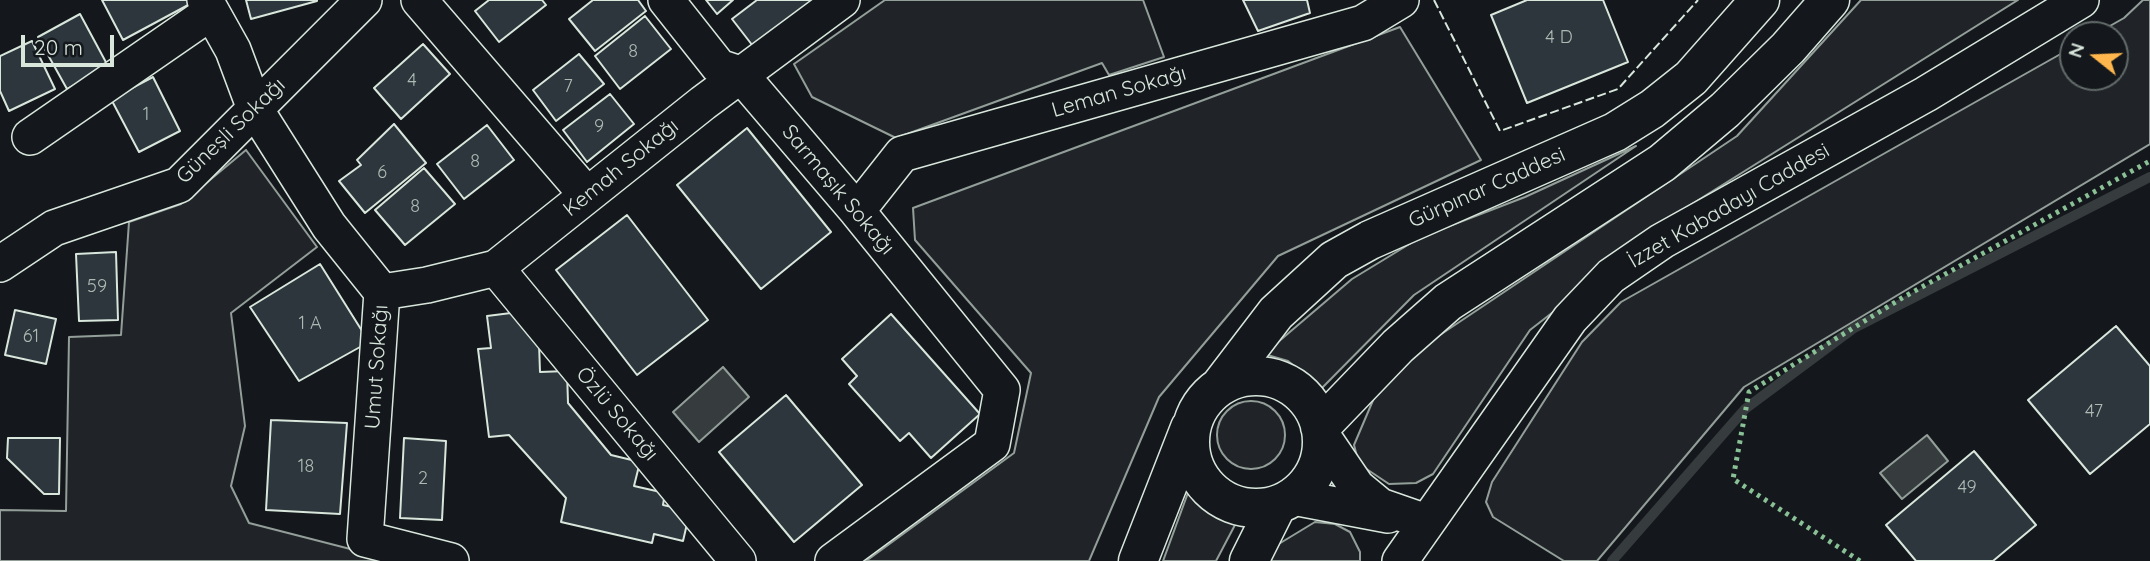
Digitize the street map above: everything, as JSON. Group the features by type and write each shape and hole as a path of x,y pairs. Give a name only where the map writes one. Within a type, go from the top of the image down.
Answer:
{"main road":[{"name":"Gürpınar Caddesi","path":"1221,385 1276,313 1334,260 1370,240 1615,132 1643,115 1691,78 1760,0"},
{"path":"1321,432 1398,346 1448,302 1662,163 1726,110 1788,48 1830,0"},
{"path":"1138,561 1193,420 1204,400 1221,385 1254,376 1265,376 1286,382 1305,396 1317,415 1321,432 1320,460 1310,480 1285,501 1249,561"},
{"path":"1193,420 1189,440 1192,461 1202,480 1216,496 1235,505 1256,509 1285,501"}],"street":[{"name":"Güneşli Sokağı","path":"0,264 54,228 179,185 364,0"},
{"path":"419,0 587,195"},
{"name":"Sarmaşık Sokağı","path":"666,0 719,67 740,74 857,211 1002,390 992,444 833,561"},
{"name":"Kemah Sokağı","path":"382,292 427,285 496,268 740,74 842,0"},
{"name":"Leman Sokağı","path":"857,211 902,154 1363,23 1401,0"},
{"name":"İzzet Kabadayı Caddesi","path":"1400,561 1570,319 1611,276 1662,241 1926,94 2081,0"},
{"name":"Umut Sokağı","path":"208,6 233,50 255,109 329,226 382,292 365,539 451,561"},
{"path":"30,137 208,6"},
{"name":"Özlü Sokağı","path":"496,268 738,561"},
{"path":"1321,432 1357,487 1380,506 1426,522"},
{"path":"1285,501 1426,522"}],"shaded area":[{"path":"885,0 1143,0 1164,57 1109,75 1102,63 896,138 812,97 794,64"},
{"path":"1861,0 2018,0 1692,204 1530,330 1433,474 1416,483 1389,484 1359,464 1354,445 1374,398 1422,347 1737,136"},
{"path":"2143,0 2150,0 2150,144 1744,387 1597,561 1564,561 1493,517 1486,502 1492,482 1582,342 1621,302 2059,55 2059,91 2129,91 2129,21 2119,21"},
{"path":"1400,27 1481,160 1278,256 1159,397 1089,561 866,561 1014,453 1031,373 915,240 913,208"},
{"path":"1636,146 1414,295 1317,393 1307,376 1288,361 1264,354 1352,279 1421,237 1525,197"},
{"path":"246,150 317,247 231,313 245,426 231,486 249,523 397,561 0,561 0,510 66,511 69,337 121,335 129,222 181,204"},
{"path":"723,367 749,397 699,442 673,412"},
{"path":"1251,401 1264,404 1275,411 1282,422 1285,435 1282,448 1275,459 1264,466 1251,469 1238,466 1227,459 1220,448 1217,435 1220,422 1227,411 1238,404"},
{"path":"1927,435 1948,461 1902,499 1880,473"},
{"path":"1189,490 1210,508 1236,523 1216,561 1163,561"},
{"path":"1315,522 1335,524 1350,532 1360,552 1360,561 1269,561 1277,545"}],"building":[{"path":"102,0 188,0 190,4 123,40"},
{"path":"246,0 317,0 317,1 251,19"},
{"path":"489,0 542,0 546,5 499,42 475,11"},
{"path":"593,0 638,0 646,11 595,51 569,19"},
{"path":"706,0 733,0 717,14"},
{"path":"757,0 824,0 756,50 732,19"},
{"path":"1243,0 1307,0 1310,13 1258,31"},
{"path":"1527,0 1603,0 1628,62 1527,103 1491,15"},
{"path":"80,14 108,66 67,89 38,37"},
{"path":"645,16 671,49 620,89 595,56"},
{"path":"32,41 55,89 9,111 0,91 0,56"},
{"path":"423,44 450,74 401,119 374,88"},
{"path":"579,54 604,84 556,121 533,90"},
{"path":"153,77 180,131 139,152 111,99"},
{"path":"610,94 634,124 587,162 563,130"},
{"path":"394,124 426,163 365,213 339,181 361,165 357,160"},
{"path":"487,125 514,160 464,199 437,164"},
{"path":"747,128 831,232 761,289 677,185"},
{"path":"424,168 455,204 405,245 375,210"},
{"path":"627,215 708,320 637,375 556,270"},
{"path":"116,252 118,320 79,321 76,254"},
{"path":"320,264 369,342 299,381 250,307"},
{"path":"15,310 56,319 46,364 5,355"},
{"path":"511,313 539,343 540,372 567,371 568,403 611,455 640,462 634,486 665,493 663,505 690,511 683,541 654,534 652,543 561,522 566,498 509,435 489,437 478,349 491,348 487,316"},
{"path":"891,314 980,414 931,458 909,433 900,441 849,384 857,376 842,359"},
{"path":"2116,326 2150,366 2150,424 2090,474 2028,400"},
{"path":"786,395 862,485 794,542 719,452"},
{"path":"271,420 347,423 340,514 266,510"},
{"path":"8,438 60,438 59,494 44,494 7,458"},
{"path":"404,438 446,441 442,520 400,518"},
{"path":"1974,451 2036,525 1993,561 1916,561 1886,525"}],"waterway":[{"path":"1612,561 1745,409 1854,328 2150,177"}],"hedge":[{"path":"1860,561 1733,479 1749,392 1902,298 2150,161"}],"fence":[{"path":"1434,0 1500,131 1618,89 1698,0"}]}
